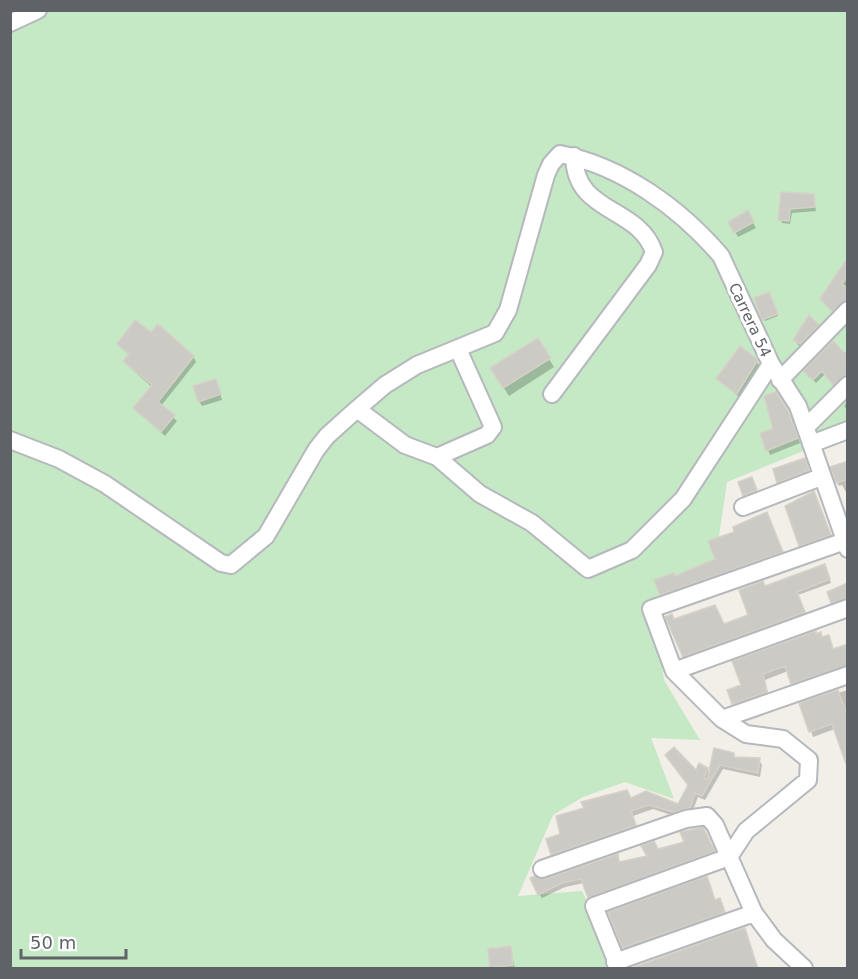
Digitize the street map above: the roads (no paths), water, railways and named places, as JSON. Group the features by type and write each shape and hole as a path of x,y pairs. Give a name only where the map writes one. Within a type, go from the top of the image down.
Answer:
{"street":[{"path":"10,22 38,10"},
{"path":"10,440 59,459 105,484 221,563 231,565 266,536 316,450 327,436 357,409 385,385 417,365 495,333 501,324 551,164 560,154 574,156 574,174 581,187 594,200 643,230 654,252 635,284 552,394"},
{"name":"Carrera 54","path":"574,156 594,161 652,193 710,243 721,256 771,364 798,406 821,477 840,507 846,545"},
{"path":"780,381 848,310"},
{"path":"437,457 487,435 493,427 458,349"},
{"path":"357,409 405,446 437,457 480,494 532,523 588,569 632,550 683,499 771,364"},
{"path":"806,427 848,385"},
{"path":"811,444 848,430"},
{"path":"743,507 821,477"},
{"path":"754,913 617,965 594,906 729,857 746,831 808,780 809,760 783,739 746,734 722,719 674,671 651,609 846,545"},
{"path":"674,671 848,608"},
{"path":"722,719 848,675"},
{"path":"542,869 686,819 707,816 715,825 754,913 797,967"}]}
